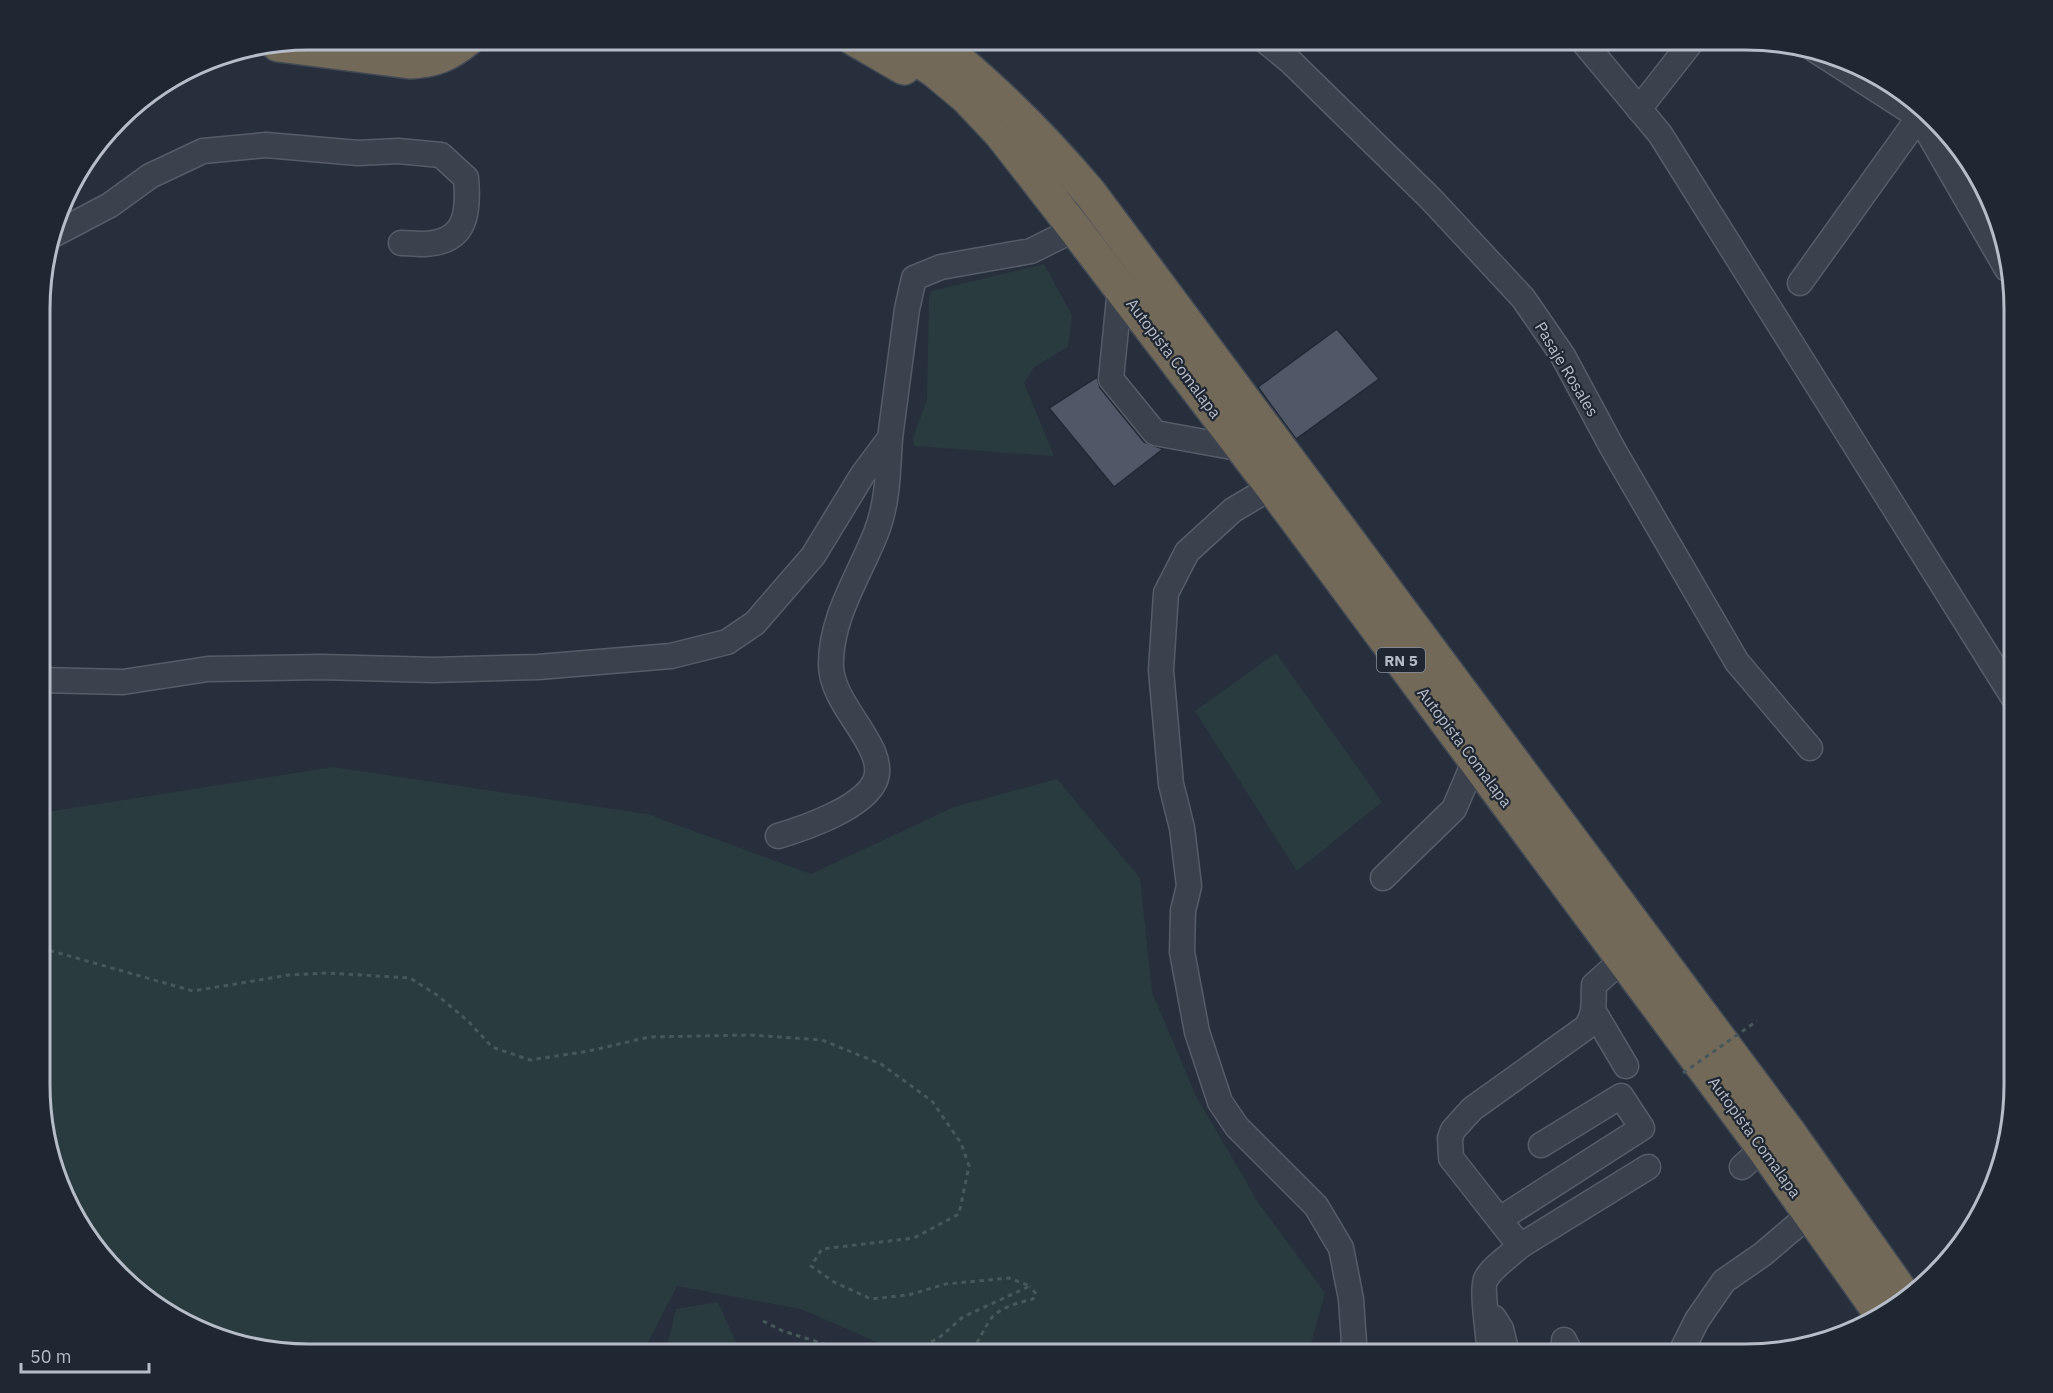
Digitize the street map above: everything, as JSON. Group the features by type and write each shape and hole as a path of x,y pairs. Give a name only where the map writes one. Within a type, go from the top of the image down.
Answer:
{"highway":[{"path":"317,50 410,62 432,61 454,50"},
{"path":"873,50 909,71 944,100 1075,229"},
{"name":"Autopista Comalapa","path":"904,50 936,70 966,97 1001,134 1075,229 1272,487 1623,959 1752,1157 1811,1213 1877,1307"},
{"name":"Autopista Comalapa","path":"946,50 975,73 1041,137 1090,193 1788,1131 1901,1291"},
{"path":"977,50 1010,80 1036,111 1090,193"}],"street":[{"name":"Pasaje Rosales","path":"1276,50 1431,199 1523,298 1563,356 1612,449 1737,662 1810,748"},
{"path":"1590,50 1660,134 1779,320 1965,624 2004,683"},
{"path":"1639,109 1685,50"},
{"path":"1845,69 1918,117 1998,254"},
{"path":"1800,283 1918,117"},
{"path":"61,231 110,205 150,176 203,151 266,145 358,153 398,150 441,155 466,178 468,201 466,220 455,234 442,240 425,244 401,243"},
{"path":"778,836 801,829 858,802 874,784 879,770 876,753 845,709 831,668 834,635 839,616 877,531 886,493 890,438 907,309 914,278 941,267 1031,251 1075,229"},
{"path":"1120,288 1111,379 1155,433 1243,449"},
{"path":"50,680 123,682 208,669 434,670 538,667 671,656 726,642 755,623 813,556 858,482 890,438"},
{"path":"858,482 886,493"},
{"path":"1272,487 1233,510 1187,552 1166,593 1161,670 1171,784 1182,828 1189,886 1183,911 1182,952 1197,1032 1220,1102 1237,1127 1316,1206 1341,1248 1351,1299 1354,1344"},
{"path":"1383,878 1454,809 1475,760"},
{"path":"1520,1246 1451,1158 1449,1138 1453,1130 1472,1109 1591,1022 1594,1012 1594,985 1623,959"},
{"path":"1594,1012 1626,1066"},
{"path":"1500,1219 1642,1128 1621,1096 1541,1145"},
{"path":"1489,1344 1487,1309 1482,1289 1486,1278 1520,1246 1648,1167"},
{"path":"1685,1344 1697,1320 1724,1281 1763,1254 1811,1213"},
{"path":"1487,1309 1501,1329 1505,1344"}],"path":[{"path":"50,951 193,991 280,976 328,973 410,978 437,995 468,1021 492,1047 530,1060 589,1051 648,1037 751,1035 822,1040 881,1064 932,1101 961,1143 969,1166 959,1214 914,1238 822,1249 811,1266 834,1282 871,1299 908,1295 946,1284 1009,1278 1030,1286 1036,1294 1033,1299 1015,1304 991,1318 977,1344"},
{"path":"1683,1073 1757,1022"},
{"path":"927,1344 940,1337 963,1317 1030,1286"},
{"path":"763,1322 824,1344"}],"shaded area":[{"path":"1044,264 1072,315 1068,347 1034,367 1024,383 1054,456 914,446 913,438 927,400 929,298 932,291"},
{"path":"1276,653 1382,802 1297,871 1195,711"},
{"path":"333,767 647,814 811,874 954,807 1057,779 1140,878 1152,992 1195,1094 1259,1204 1325,1293 1311,1344 881,1344 801,1309 677,1286 647,1344 308,1344 258,1339 209,1324 165,1300 125,1268 84,1214 69,1184 58,1152 50,1102 50,812"},
{"path":"718,1302 736,1343 740,1344 667,1344 676,1309"}],"building":[{"path":"1337,329 1379,379 1296,439 1258,387"},
{"path":"1097,377 1100,388 1144,442 1163,449 1114,487 1049,408"}]}
